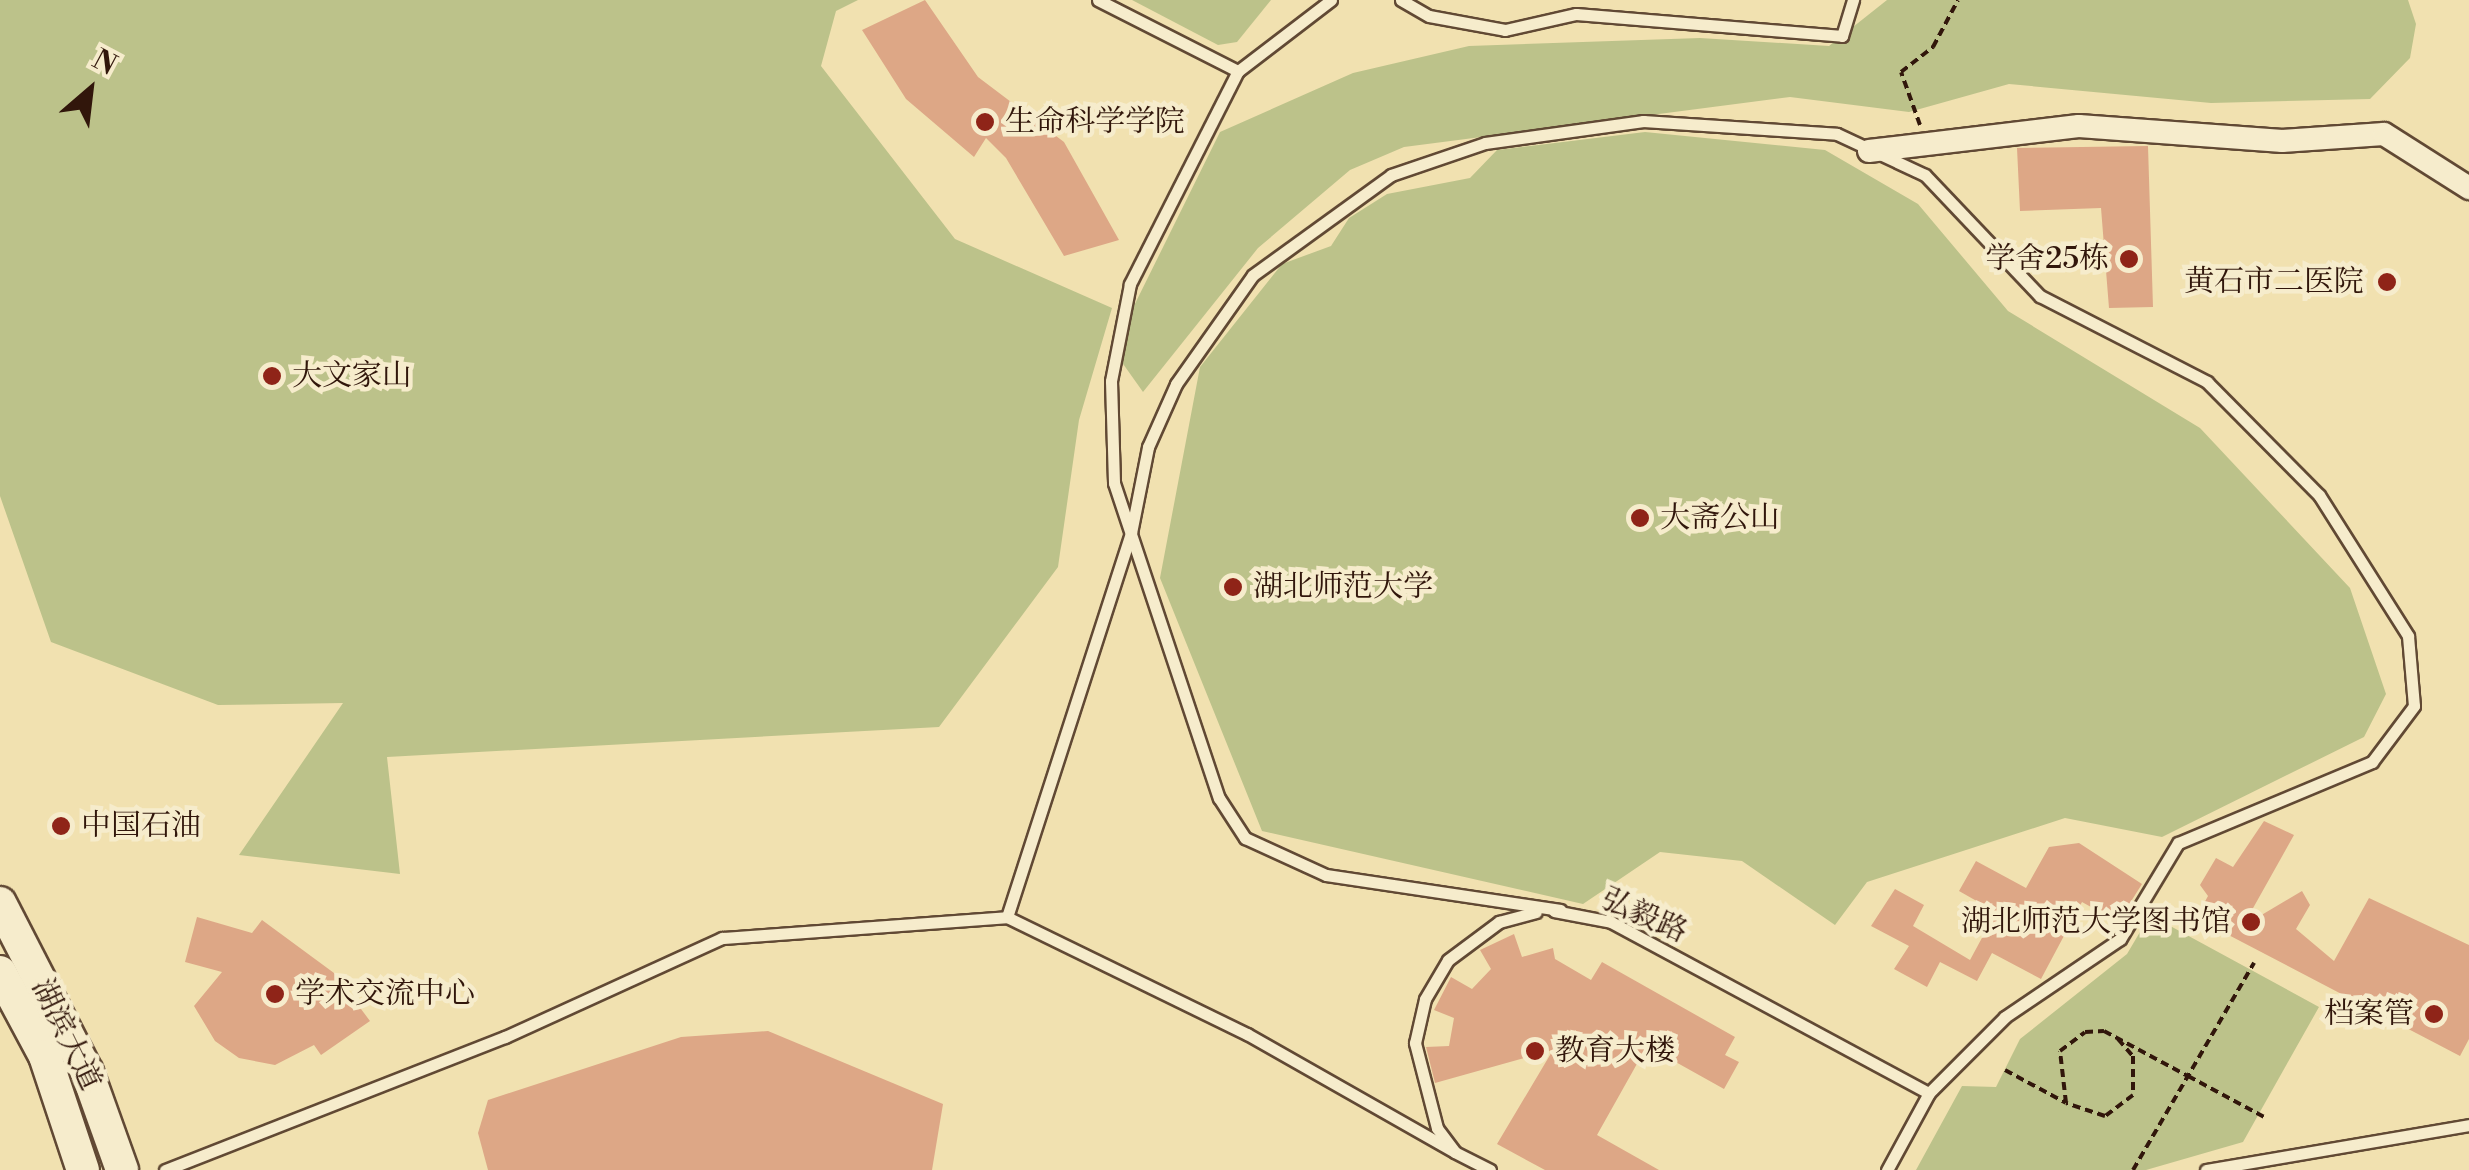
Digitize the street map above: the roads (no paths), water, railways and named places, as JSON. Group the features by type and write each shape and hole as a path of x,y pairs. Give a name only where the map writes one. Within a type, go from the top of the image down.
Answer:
{"main road":[{"name":"湖滨大道","path":"0,903 80,1056 122,1170"},
{"path":"0,972 45,1056 83,1170"}],"street":[{"path":"1870,151 2079,126 2282,141 2384,134 2469,188"}],"lane":[{"path":"1098,0 1238,71"},
{"path":"1331,0 1238,71 1130,284 1111,381 1114,482 1219,798 1246,838 1326,875 1560,910"},
{"path":"1401,0 1429,16 1505,30 1576,14 1842,36 1853,0"},
{"path":"1007,917 1131,532 1148,447 1215,322 1297,234 1390,175 1485,142 1643,121 1774,124 1838,134 1925,176 2040,296 2207,382 2319,495 2408,636 2414,706 2372,762 2178,843 2120,939 2005,1017 1929,1093 1887,1170"},
{"name":"弘毅路","path":"1455,1152 1422,1096 1415,1044 1425,999 1474,936 1527,912 1560,910 1611,922 1929,1093"},
{"path":"165,1170 505,1037 722,938 1007,917 1247,1034 1490,1170"},
{"path":"2206,1170 2469,1124"}],"place":[{"name":"生命科学学院","path":"985,122"},
{"name":"学舍25栋","path":"2129,259"},
{"name":"黄石市二医院","path":"2387,282"},
{"name":"大文家山","path":"272,376"},
{"name":"大斋公山","path":"1640,518"},
{"name":"湖北师范大学","path":"1233,587"},
{"name":"中国石油","path":"61,826"},
{"name":"湖北师范大学图书馆","path":"2251,922"},
{"name":"学术交流中心","path":"275,994"},
{"name":"档案管","path":"2434,1014"},
{"name":"教育大楼","path":"1535,1051"}]}
